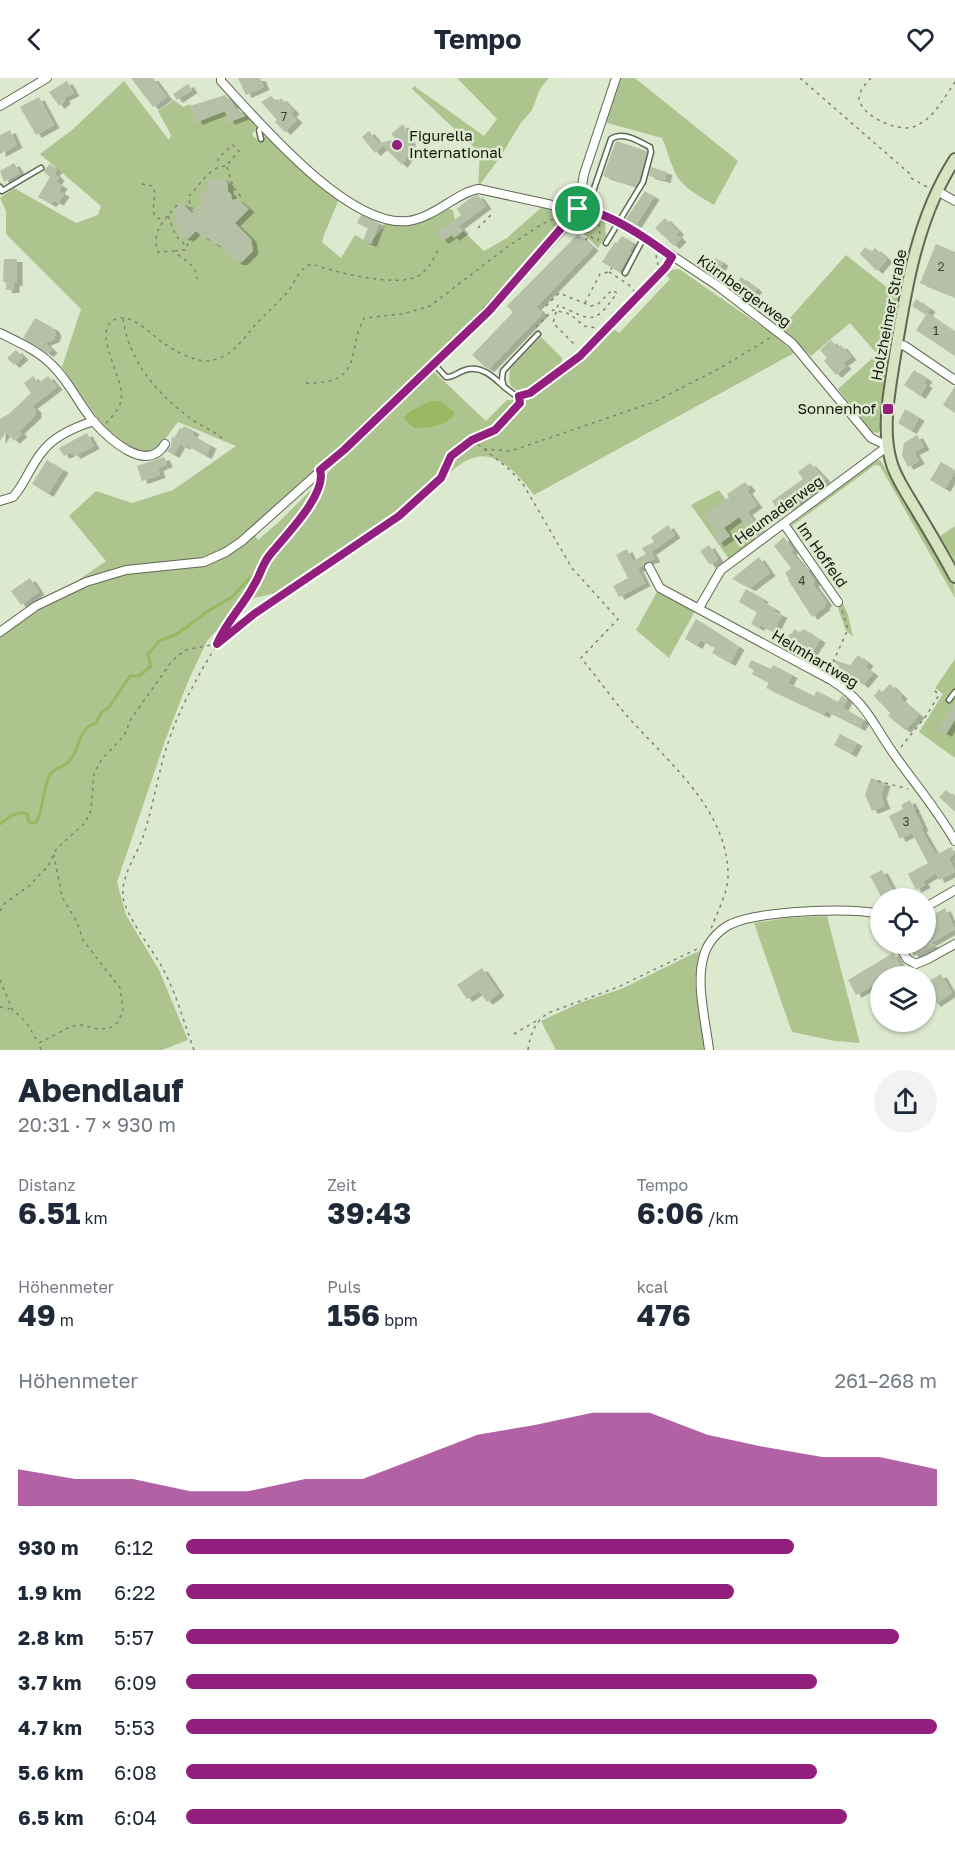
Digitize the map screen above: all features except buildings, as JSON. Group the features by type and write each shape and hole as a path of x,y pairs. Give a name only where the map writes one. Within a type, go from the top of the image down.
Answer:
{"street":[{"path":"0,105 47,78"},
{"name":"Kürnbergerweg","path":"221,78 221,81 263,126 330,189 356,206 386,218 414,220 477,189 553,206 587,210 617,222 718,286 792,343 871,438 888,446"},
{"path":"0,632 36,606 86,582 126,570 204,562 225,552 255,530 344,450 498,301 578,209 584,174 616,78"},
{"name":"Holzheimer Straße","path":"955,159 934,190 911,268 888,409 888,446 893,469 955,577"},
{"path":"934,190 955,201"},
{"path":"0,333 40,355 53,366 94,421 126,449 141,456 157,453 165,444"},
{"path":"897,344 904,346 955,380"},
{"path":"0,501 13,497 39,455 50,444 73,429 94,421"},
{"name":"Heumaderweg","path":"699,608 721,570 888,446"},
{"name":"Im Hoffeld","path":"784,524 838,602"},
{"name":"Helmhartweg","path":"649,567 660,588 826,677 854,696 955,840"},
{"path":"936,901 955,890"},
{"path":"710,1050 701,968 708,945 714,938 730,925 759,916 844,911 870,912"},
{"path":"904,954 907,959 916,964 955,944"}],"lane":[{"path":"261,139 259,130 263,126"},
{"path":"587,210 611,139 620,135 650,147 651,152 643,182 606,243"},
{"path":"0,188 2,191 41,168"},
{"path":"625,273 644,237"},
{"path":"434,363 446,377 451,378 467,369 476,369 494,377 515,395 530,393 580,356 666,267 672,257"},
{"path":"504,387 503,371 538,334"},
{"path":"949,700 955,692"}],"path":[{"path":"800,78 909,173 911,178 934,190"},
{"path":"871,78 860,93 859,100 862,107 883,123 901,128 912,127 925,120 936,110 955,82"},
{"path":"193,208 190,208 189,196 212,170 218,166 226,166 239,152 233,145 218,158 218,166"},
{"path":"226,166 233,187 242,198"},
{"path":"142,184 153,186 154,213 158,219 164,220"},
{"path":"168,216 176,236 184,244 188,243 186,250 158,252 156,247 157,229 177,205"},
{"path":"478,228 490,215"},
{"path":"306,383 330,380 349,368 354,359 358,333 364,318 402,315 430,306 510,245 562,215"},
{"path":"584,220 599,224 599,239 596,241 591,236 582,226 581,223 584,220"},
{"path":"585,240 591,236"},
{"path":"101,428 112,417 121,402 120,385 109,353 107,335 110,323 116,319 123,318 143,327 171,348 201,361 209,361 224,356 237,347 281,300 299,273 308,265 312,264 351,275 404,280 423,272 430,265 438,250"},
{"path":"172,251 193,266 197,272 197,279"},
{"path":"655,253 658,262 655,270"},
{"path":"609,273 612,268"},
{"path":"585,303 600,274 609,273 635,291"},
{"path":"546,306 559,293 594,306 612,290 617,293 602,313 596,317 586,318 558,305 553,323 574,344"},
{"path":"536,328 552,310 570,314 588,328 603,326"},
{"path":"123,318 126,334 136,359 156,389 189,418 222,438"},
{"path":"484,449 511,451 654,402 722,367 776,334"},
{"path":"0,911 5,903 30,886 48,866 57,848 85,823 91,810 94,772 102,759 124,736 131,719 172,661 185,650 217,644 254,614 399,516 441,478 451,456 472,440 495,430 520,403 519,396"},
{"path":"472,440 509,469 523,484 572,568 618,619 581,655 581,658 629,718 685,777 702,800 720,836 728,877 725,894 711,928 708,945 618,987 561,1007 514,1034"},
{"path":"194,1050 182,1013 164,971 129,912 123,898 123,889 130,864 142,839 152,808 168,741 183,705 222,633 255,585 269,556 294,527 319,489 322,475 320,470"},
{"path":"826,677 848,629 838,602"},
{"path":"894,754 926,716 939,695 932,688"},
{"path":"878,781 909,789 914,793"},
{"path":"39,1043 72,1026 110,1028 118,1022 123,1011 120,987 83,940 77,922 62,897 54,854"},
{"path":"0,980 12,1009 26,1022 41,1050"},
{"path":"0,1007 12,1009"},
{"path":"528,1050 532,1032 538,1020"}],"shaded area":[{"path":"457,78 549,78 540,89 532,110 478,187 480,153 412,89 414,86 484,136 497,119"},
{"path":"618,78 635,78 738,161 714,205 691,191 677,176 662,138 604,122"},
{"path":"124,81 169,140 171,135 158,111 174,100 183,107 190,104 197,122 225,111 229,122 248,115 256,127 252,135 256,139 260,140 267,135 321,187 339,199 322,242 341,258 355,235 371,244 384,227 383,221 393,223 446,208 453,210 455,220 463,231 484,251 507,238 543,206 571,213 481,314 252,531 258,540 280,521 431,369 486,421 507,400 528,400 593,351 614,329 619,333 670,279 665,274 670,270 679,269 777,337 794,353 534,495 502,462 488,457 476,457 463,462 419,503 419,493 374,529 277,593 254,598 228,618 207,641 189,679 165,741 117,882 126,915 159,970 188,1040 162,1050 0,1050 0,637 12,626 106,561 69,516 96,491 132,503 173,490 236,446 178,422 154,452 142,454 129,449 116,438 89,407 62,367 81,309 6,234 6,211 0,198 14,188 76,223 98,215 101,206 40,154 72,130"},
{"path":"580,214 602,219 605,222 606,236 598,248 572,222"},
{"path":"846,255 898,296 886,363 881,429 878,433 872,432 838,389 877,354 850,323 811,356 781,328"},
{"path":"541,337 562,358 562,364 527,390 516,390 509,381 510,369"},
{"path":"430,401 441,401 455,413 448,421 425,427 414,428 403,418 409,412"},
{"path":"880,460 954,584 955,598 880,466 875,465 792,526 842,601 853,637 845,629 837,605 791,525 875,461"},
{"path":"719,490 756,539 729,559 691,505"},
{"path":"955,526 955,561 940,536"},
{"path":"657,592 695,611 669,658 636,630"},
{"path":"955,659 955,758 919,732 943,694 935,688"},
{"path":"827,916 860,1043 835,1041 792,1032 754,923 786,918"},
{"path":"699,951 695,982 705,1050 556,1050 541,1021 582,1002 621,989"}],"waterway":[{"path":"0,824 20,813 27,814 29,822 36,823 50,774 72,758 81,735 89,726 96,723 101,713 109,707 130,676 139,676 151,666 148,654 159,641 177,634 232,597 256,572"}],"place":[{"name":"Figurella International","path":"397,145"},
{"name":"Sonnenhof","path":"888,409"}],"route":[{"path":"578,209 587,210 631,229 672,257 666,267 580,356 530,393 519,396 520,403 495,430 472,440 451,456 441,478 399,516 254,614 217,644 255,585 269,556 294,527 319,489 322,475 320,470 344,450 489,311 522,271 570,221 578,209"}]}
